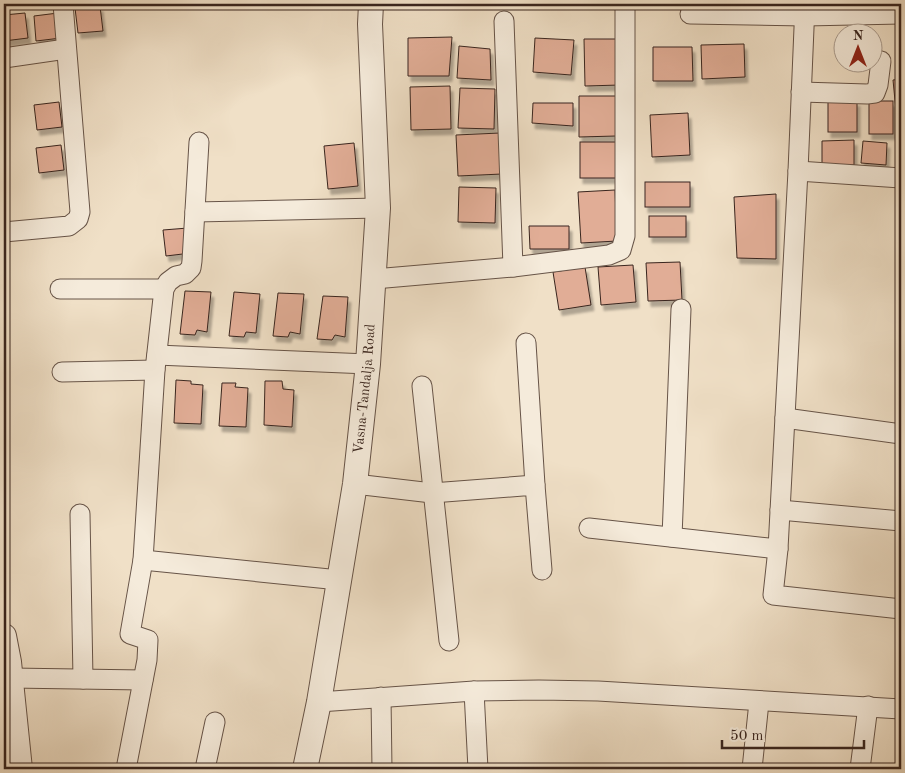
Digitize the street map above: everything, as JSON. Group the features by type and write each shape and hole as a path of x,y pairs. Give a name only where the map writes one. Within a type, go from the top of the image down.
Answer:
{"street":[{"path":"4,232 70,226 78,219 80,212 63,4"},
{"name":"Vasna-Tandalja Road","path":"305,769 319,702 354,484 368,364 378,208 370,24 371,4"},
{"path":"374,278 512,267 609,255 621,250 625,236 624,4"},
{"path":"805,10 778,549 773,595 901,609"},
{"path":"690,14 805,10 901,14"},
{"path":"504,21 512,267"},
{"path":"4,58 66,49"},
{"path":"801,92 875,93 880,72"},
{"path":"126,769 143,680 148,640 130,634 144,560 156,362 164,289 168,282 176,276 185,274 191,268 199,142"},
{"path":"798,170 901,178"},
{"path":"195,212 378,208"},
{"path":"60,289 164,289"},
{"path":"672,537 681,309"},
{"path":"526,342 542,570"},
{"path":"62,372 156,362 368,364"},
{"path":"422,386 449,641"},
{"path":"785,418 901,434"},
{"path":"354,484 432,493 535,485"},
{"path":"780,510 901,521"},
{"path":"80,514 83,679"},
{"path":"589,528 778,549"},
{"path":"144,560 339,580"},
{"path":"4,636 20,769"},
{"path":"10,678 143,680"},
{"path":"319,702 474,691 598,691 901,709"},
{"path":"474,691 478,769"},
{"path":"381,697 382,769"},
{"path":"752,769 759,702"},
{"path":"860,769 868,706"},
{"path":"205,769 215,722"}],"building":[{"path":"100,6 103,31 78,33 75,8"},
{"path":"25,13 28,38 4,41 4,15"},
{"path":"58,13 61,38 36,41 34,16"},
{"path":"452,37 449,76 408,76 408,38"},
{"path":"535,38 574,40 571,75 533,72"},
{"path":"584,39 620,39 620,85 585,86"},
{"path":"744,44 745,77 702,79 701,45"},
{"path":"459,46 490,49 491,80 457,78"},
{"path":"653,47 692,47 693,81 653,81"},
{"path":"901,79 901,132 898,132 893,80"},
{"path":"450,86 451,129 411,130 410,87"},
{"path":"460,88 495,89 494,129 458,128"},
{"path":"579,96 616,96 616,136 579,137"},
{"path":"828,101 857,101 857,132 828,132"},
{"path":"869,101 893,101 893,134 869,134"},
{"path":"59,102 62,127 37,130 34,105"},
{"path":"533,103 573,103 573,126 532,123"},
{"path":"688,113 690,155 652,157 650,115"},
{"path":"500,133 502,174 458,176 456,135"},
{"path":"854,140 854,165 822,165 822,141"},
{"path":"863,141 887,143 886,165 861,163"},
{"path":"580,142 617,142 617,178 580,178"},
{"path":"354,143 358,186 328,189 324,146"},
{"path":"61,145 64,170 39,173 36,148"},
{"path":"645,182 690,182 690,207 645,207"},
{"path":"459,187 496,188 495,223 458,222"},
{"path":"615,190 617,241 581,243 578,192"},
{"path":"776,194 776,259 737,258 734,197"},
{"path":"649,216 686,216 686,237 649,237"},
{"path":"529,226 569,226 569,249 530,249"},
{"path":"188,228 191,253 166,256 163,230"},
{"path":"680,262 682,300 648,301 646,263"},
{"path":"633,265 636,302 601,305 598,267"},
{"path":"585,267 591,305 559,310 553,272"},
{"path":"185,291 211,292 207,332 197,330 195,335 180,334"},
{"path":"234,292 260,294 256,333 246,332 244,337 229,336"},
{"path":"278,293 304,294 300,334 290,332 288,337 273,336"},
{"path":"323,296 348,297 345,337 335,335 332,340 317,339"},
{"path":"176,380 191,381 191,384 203,385 201,424 174,423"},
{"path":"265,381 282,381 283,389 294,390 292,427 264,425"},
{"path":"222,383 236,383 235,387 248,388 246,427 219,426"}]}
